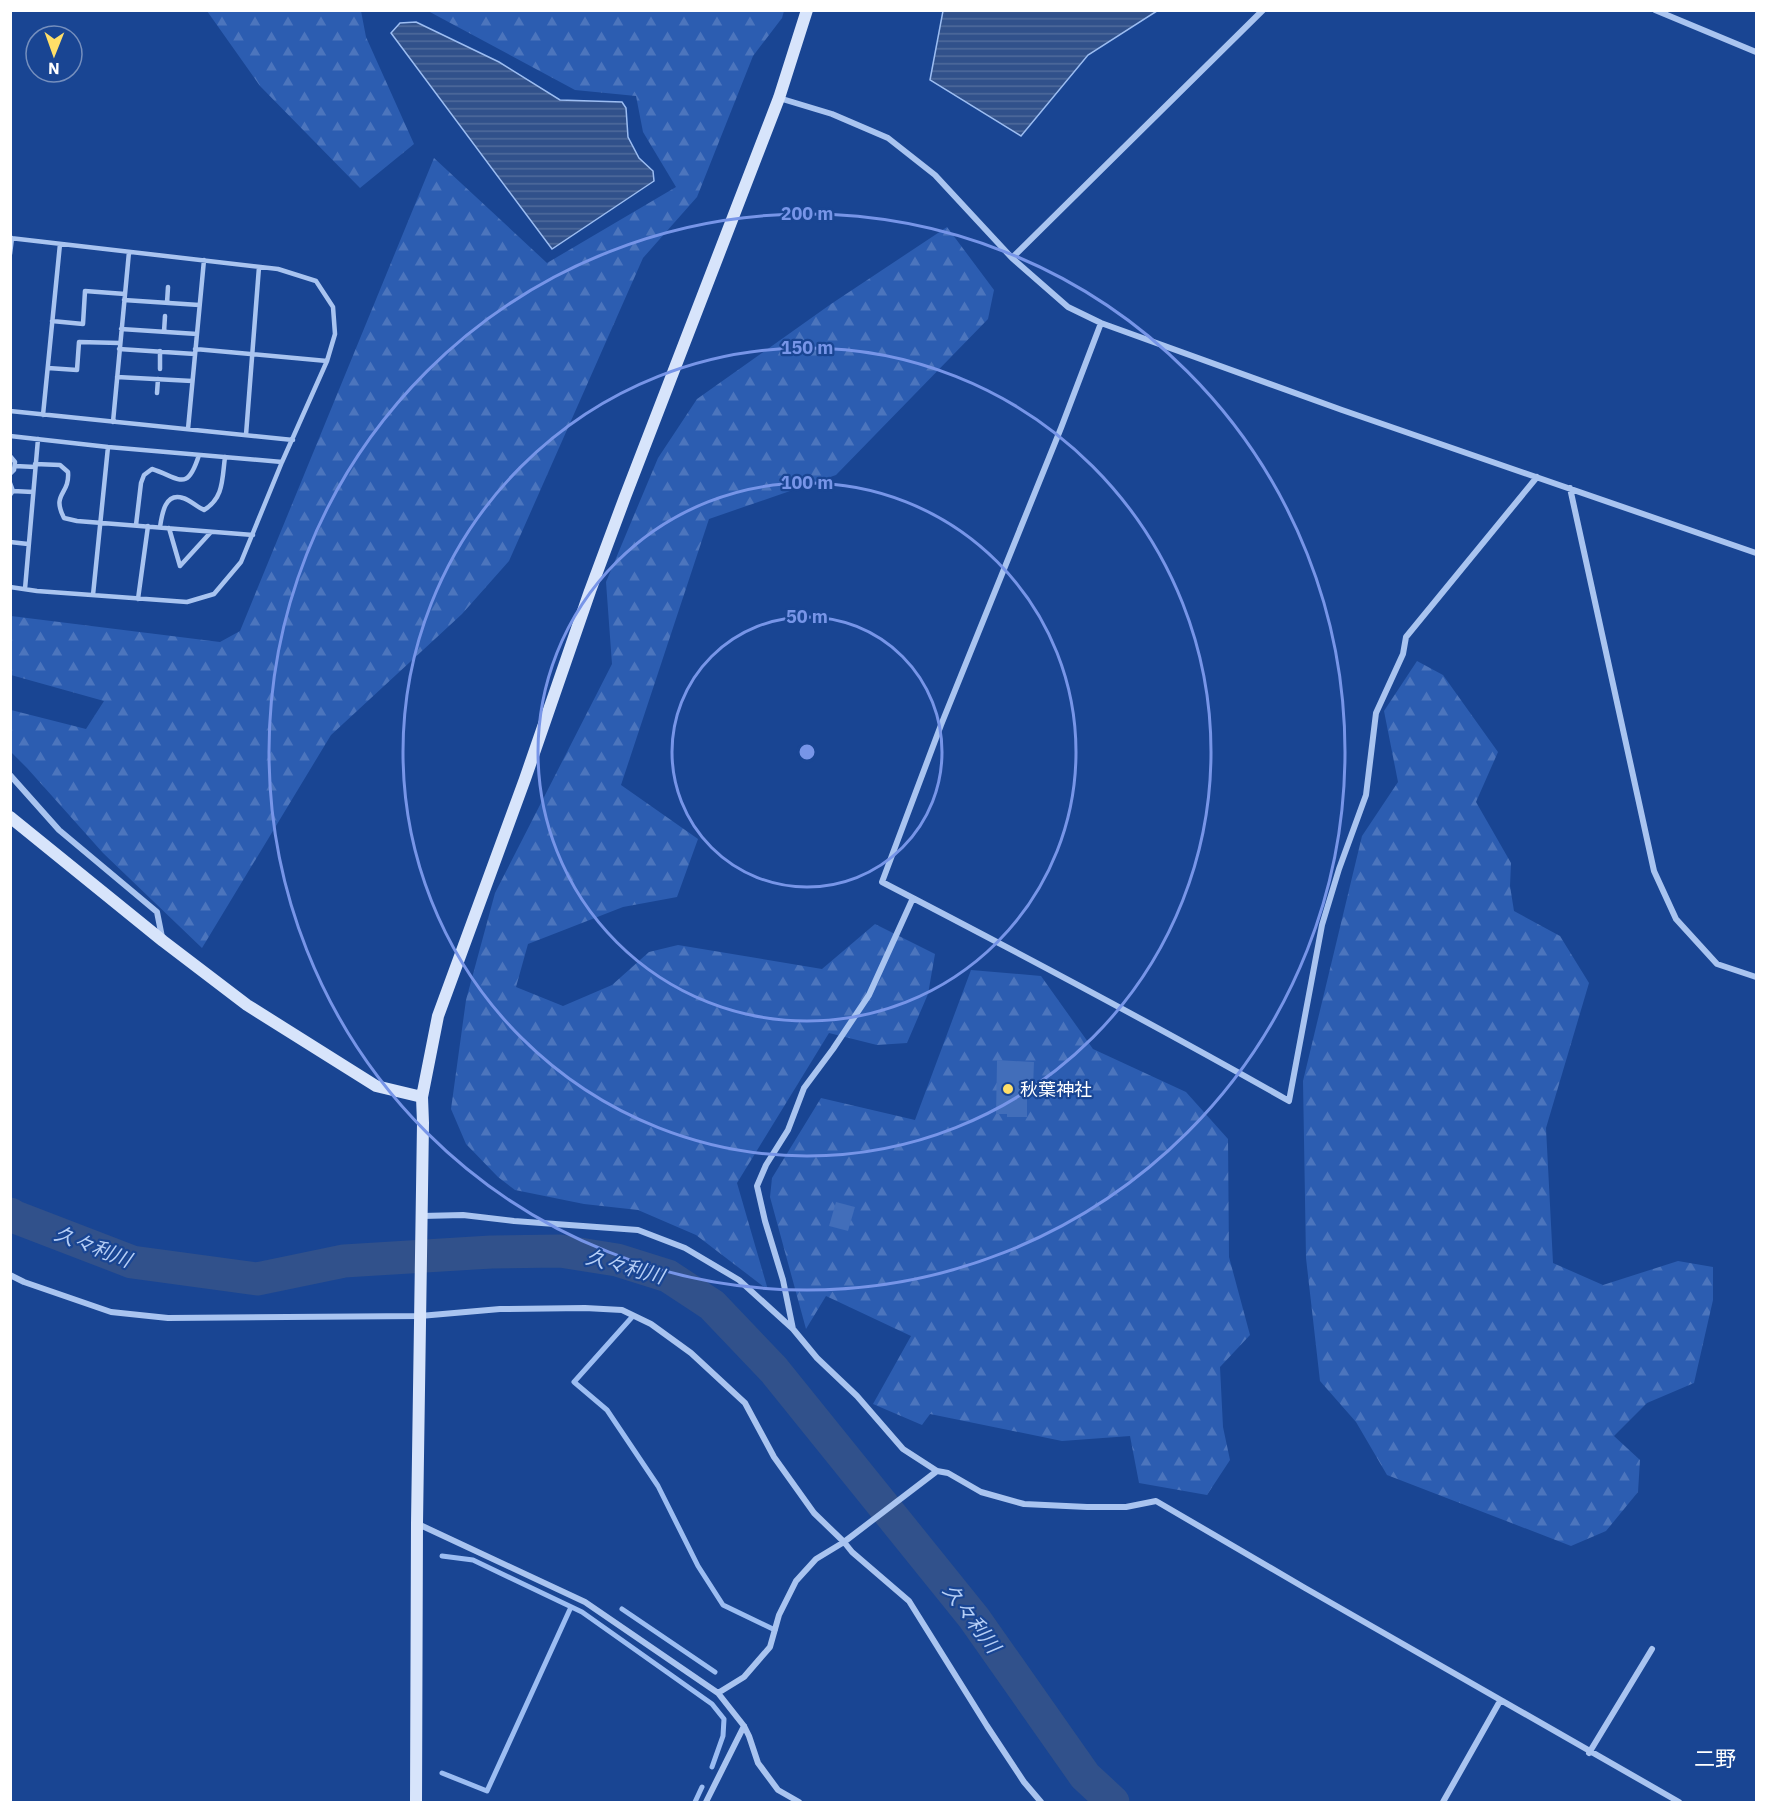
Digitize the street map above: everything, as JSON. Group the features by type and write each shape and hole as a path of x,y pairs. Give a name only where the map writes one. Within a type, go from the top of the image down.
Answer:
{"street":[{"path":"416,1803 422,1097 438,1016 625,496 779,98 807,10"},
{"path":"1012,258 1263,10"},
{"path":"1655,10 1756,52"},
{"path":"779,98 832,114 888,138 935,175 1012,258 1068,307 1101,323 1342,410 1756,553"},
{"path":"1101,323 941,725 882,882 1011,948 1289,1101 1322,925 1339,869 1366,795 1376,713 1407,637 1537,477"},
{"path":"1569,488 1654,871 1676,919 1718,964 1756,977"},
{"path":"10,775 59,830 157,912 163,941"},
{"path":"10,817 163,941 247,1005 376,1086 422,1097"},
{"path":"793,1329 783,1280 757,1186 766,1165 788,1130 804,1088 869,995 913,898"},
{"path":"422,1216 463,1215 638,1230 686,1248 740,1281 793,1329 817,1358 857,1396 903,1449 937,1471 948,1473 981,1492 1024,1504 1126,1507 1156,1501 1678,1803"},
{"path":"10,1275 111,1312 168,1318 420,1316 500,1310 585,1308 622,1310 651,1324 691,1353 745,1403 774,1457 814,1513 852,1552 909,1601 987,1726 1024,1782 1041,1803"},
{"path":"718,1693 744,1677 770,1647 779,1615 796,1581 816,1559 844,1542 937,1471"},
{"path":"417,1523 585,1602 718,1693 744,1726 758,1762 778,1790 799,1803"},
{"path":"1590,1753 1652,1648"},
{"path":"1443,1803 1500,1701"},
{"path":"706,1803 744,1726"}],"lane":[{"path":"10,254 11,238 278,269 316,281 333,307 335,334 327,361 241,562 214,594 187,602 10,586"},
{"path":"43,415 60,244"},
{"path":"112,422 129,252"},
{"path":"188,429 204,260"},
{"path":"246,435 259,267"},
{"path":"167,303 168,287"},
{"path":"52,321 83,324 85,291 167,303 199,305"},
{"path":"164,332 165,316"},
{"path":"122,329 197,334"},
{"path":"48,368 77,370 79,342 160,351 252,354 327,361"},
{"path":"160,351 160,369"},
{"path":"117,377 192,381"},
{"path":"157,393 158,379"},
{"path":"10,411 293,440"},
{"path":"10,436 282,462"},
{"path":"25,589 38,439"},
{"path":"93,595 108,447"},
{"path":"136,525 144,475 152,469 183,480 193,473 200,455"},
{"path":"10,456 15,462 10,474"},
{"path":"160,527 164,506 171,499 182,497 204,510 215,504 220,494 225,457"},
{"path":"15,466 60,465 68,472 69,481 59,498 59,508 64,518 77,521 100,521 253,535"},
{"path":"10,483 12,493 33,492"},
{"path":"138,598 148,526"},
{"path":"169,528 180,566 211,532"},
{"path":"10,542 28,544"}],"green space":[{"path":"207,11 361,11 366,37 414,144 360,188 260,86"},
{"path":"428,11 784,11 782,18 753,56 697,197 643,258 509,561 462,614 331,735 202,948 103,853 11,752 11,710 86,729 104,701 11,675 11,616 220,642 240,631 434,158 547,263 676,187 643,132 636,96 575,90"},
{"path":"947,227 994,290 988,319 836,475 709,519 621,785 698,839 677,897 623,907 528,944 516,987 563,1006 612,985 649,952 678,945 822,969 875,924 935,954 928,994 907,1043 877,1045 829,1033 737,1183 768,1290 696,1235 638,1210 584,1204 515,1190 498,1177 466,1144 451,1109 466,1000 495,893 612,664 606,582 658,458 697,399 831,304"},
{"path":"1417,661 1443,675 1498,752 1476,802 1511,863 1510,886 1514,911 1560,936 1589,983 1546,1128 1553,1263 1603,1285 1678,1261 1713,1267 1713,1300 1694,1383 1647,1403 1614,1436 1640,1460 1638,1492 1606,1531 1571,1546 1387,1475 1356,1422 1320,1381 1306,1258 1303,1081 1362,836 1398,782 1384,711"},
{"path":"971,970 1041,976 1093,1049 1186,1092 1228,1139 1229,1257 1250,1335 1220,1367 1223,1427 1230,1460 1207,1495 1139,1483 1130,1436 1062,1441 930,1414 922,1425 873,1404 911,1336 826,1296 806,1329 770,1197 772,1178 821,1098 915,1120"}],"shaded area":[{"path":"943,10 1157,11 1088,55 1021,136 930,80"},
{"path":"416,22 499,62 560,100 622,102 626,108 628,137 639,158 653,171 654,181 552,249 391,33 400,23"}],"building":[{"name":"秋葉神社","path":"997,1060 1034,1062 1033,1089 1027,1089 1027,1117 1007,1117 1007,1114 996,1114"},
{"path":"836,1202 855,1207 848,1231 829,1226"}],"waterway":[{"name":"久々利川","path":"10,1214 132,1262 257,1279 344,1261 491,1252 560,1251 617,1260 668,1276 712,1305 774,1370 974,1618 1085,1776 1113,1802"},
{"path":"633,1316 574,1382 607,1410 658,1486 698,1566 723,1605 775,1630"},
{"path":"442,1556 473,1560 582,1612 712,1704 724,1719 723,1736 712,1767"},
{"path":"442,1773 487,1791 571,1607"},
{"path":"622,1609 715,1672"},
{"path":"695,1802 702,1787"}],"place":[{"name":"秋葉神社","path":"1008,1089"}],"district":[{"name":"二野","path":"1715,1758"}]}
